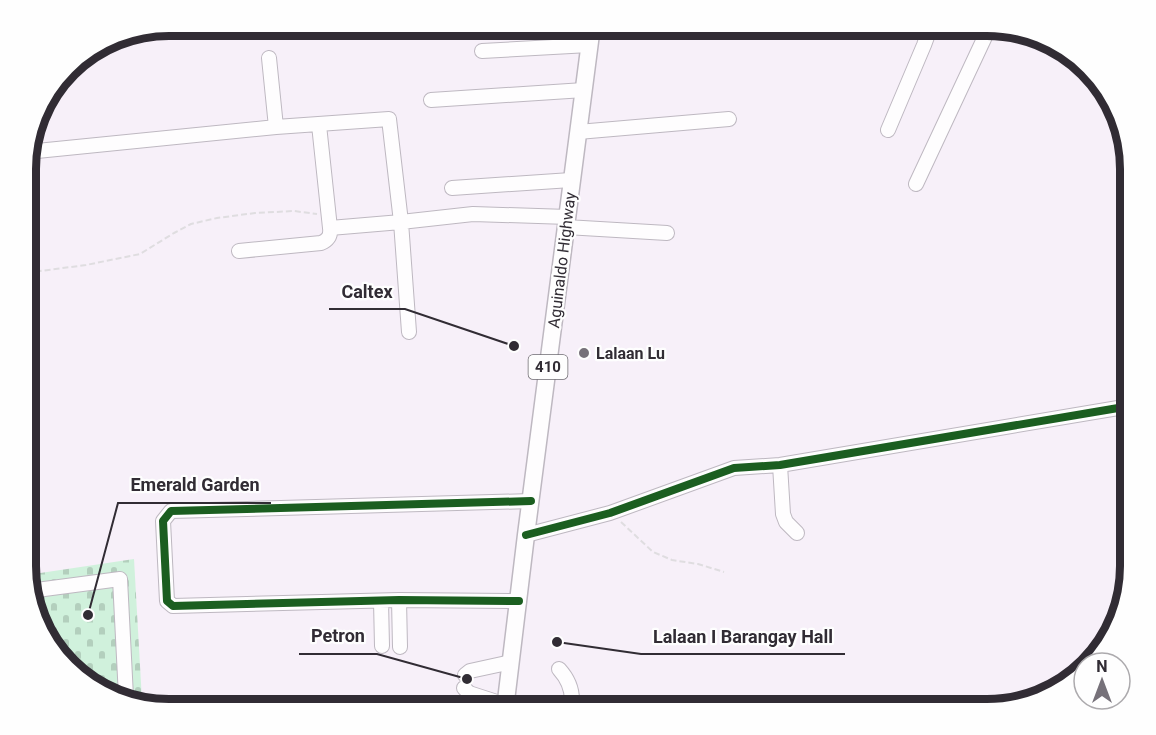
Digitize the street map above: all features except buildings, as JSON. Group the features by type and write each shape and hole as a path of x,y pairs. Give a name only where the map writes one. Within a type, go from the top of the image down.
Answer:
{"main road":[{"name":"Aguinaldo Highway","path":"507,699 591,36"}],"street":[{"path":"482,51 578,36"},
{"path":"888,130 927,36"},
{"path":"916,184 985,36"},
{"path":"269,58 276,127"},
{"path":"431,100 584,90"},
{"path":"38,146 388,119 401,222 409,332"},
{"path":"578,132 729,119"},
{"path":"239,251 321,243 328,239 331,233 319,125"},
{"path":"452,188 572,180"},
{"path":"329,222 401,222 473,214 667,233"},
{"path":"526,535 610,513 734,468 780,465 1120,408"},
{"path":"780,465 783,514 786,522 797,533"},
{"path":"519,601 399,600 173,606 167,601 163,521 171,511 531,501"},
{"path":"38,590 120,579 126,692"},
{"path":"399,600 400,647"},
{"path":"381,601 381,646"},
{"path":"485,699 469,693 465,682 470,671 511,662"},
{"path":"559,669 570,687 572,699"}],"path":[{"path":"36,272 86,265 140,254 191,224 217,218 294,211 329,222"},
{"path":"610,513 653,552 672,560 698,564 724,572"}],"green space":[{"path":"134,559 142,696 126,692 95,677 63,647 43,609 36,574"}],"cycle path":[{"path":"526,535 610,513 734,468 780,465 1120,408"},
{"path":"519,601 399,600 173,606 167,601 163,521 171,511 531,501"}],"place":[{"name":"Caltex","path":"514,346"},
{"name":"Lalaan Lu","path":"584,353"},
{"name":"Emerald Garden","path":"88,615"},
{"name":"Lalaan I Barangay Hall","path":"557,642"},
{"name":"Petron","path":"467,679"}]}
